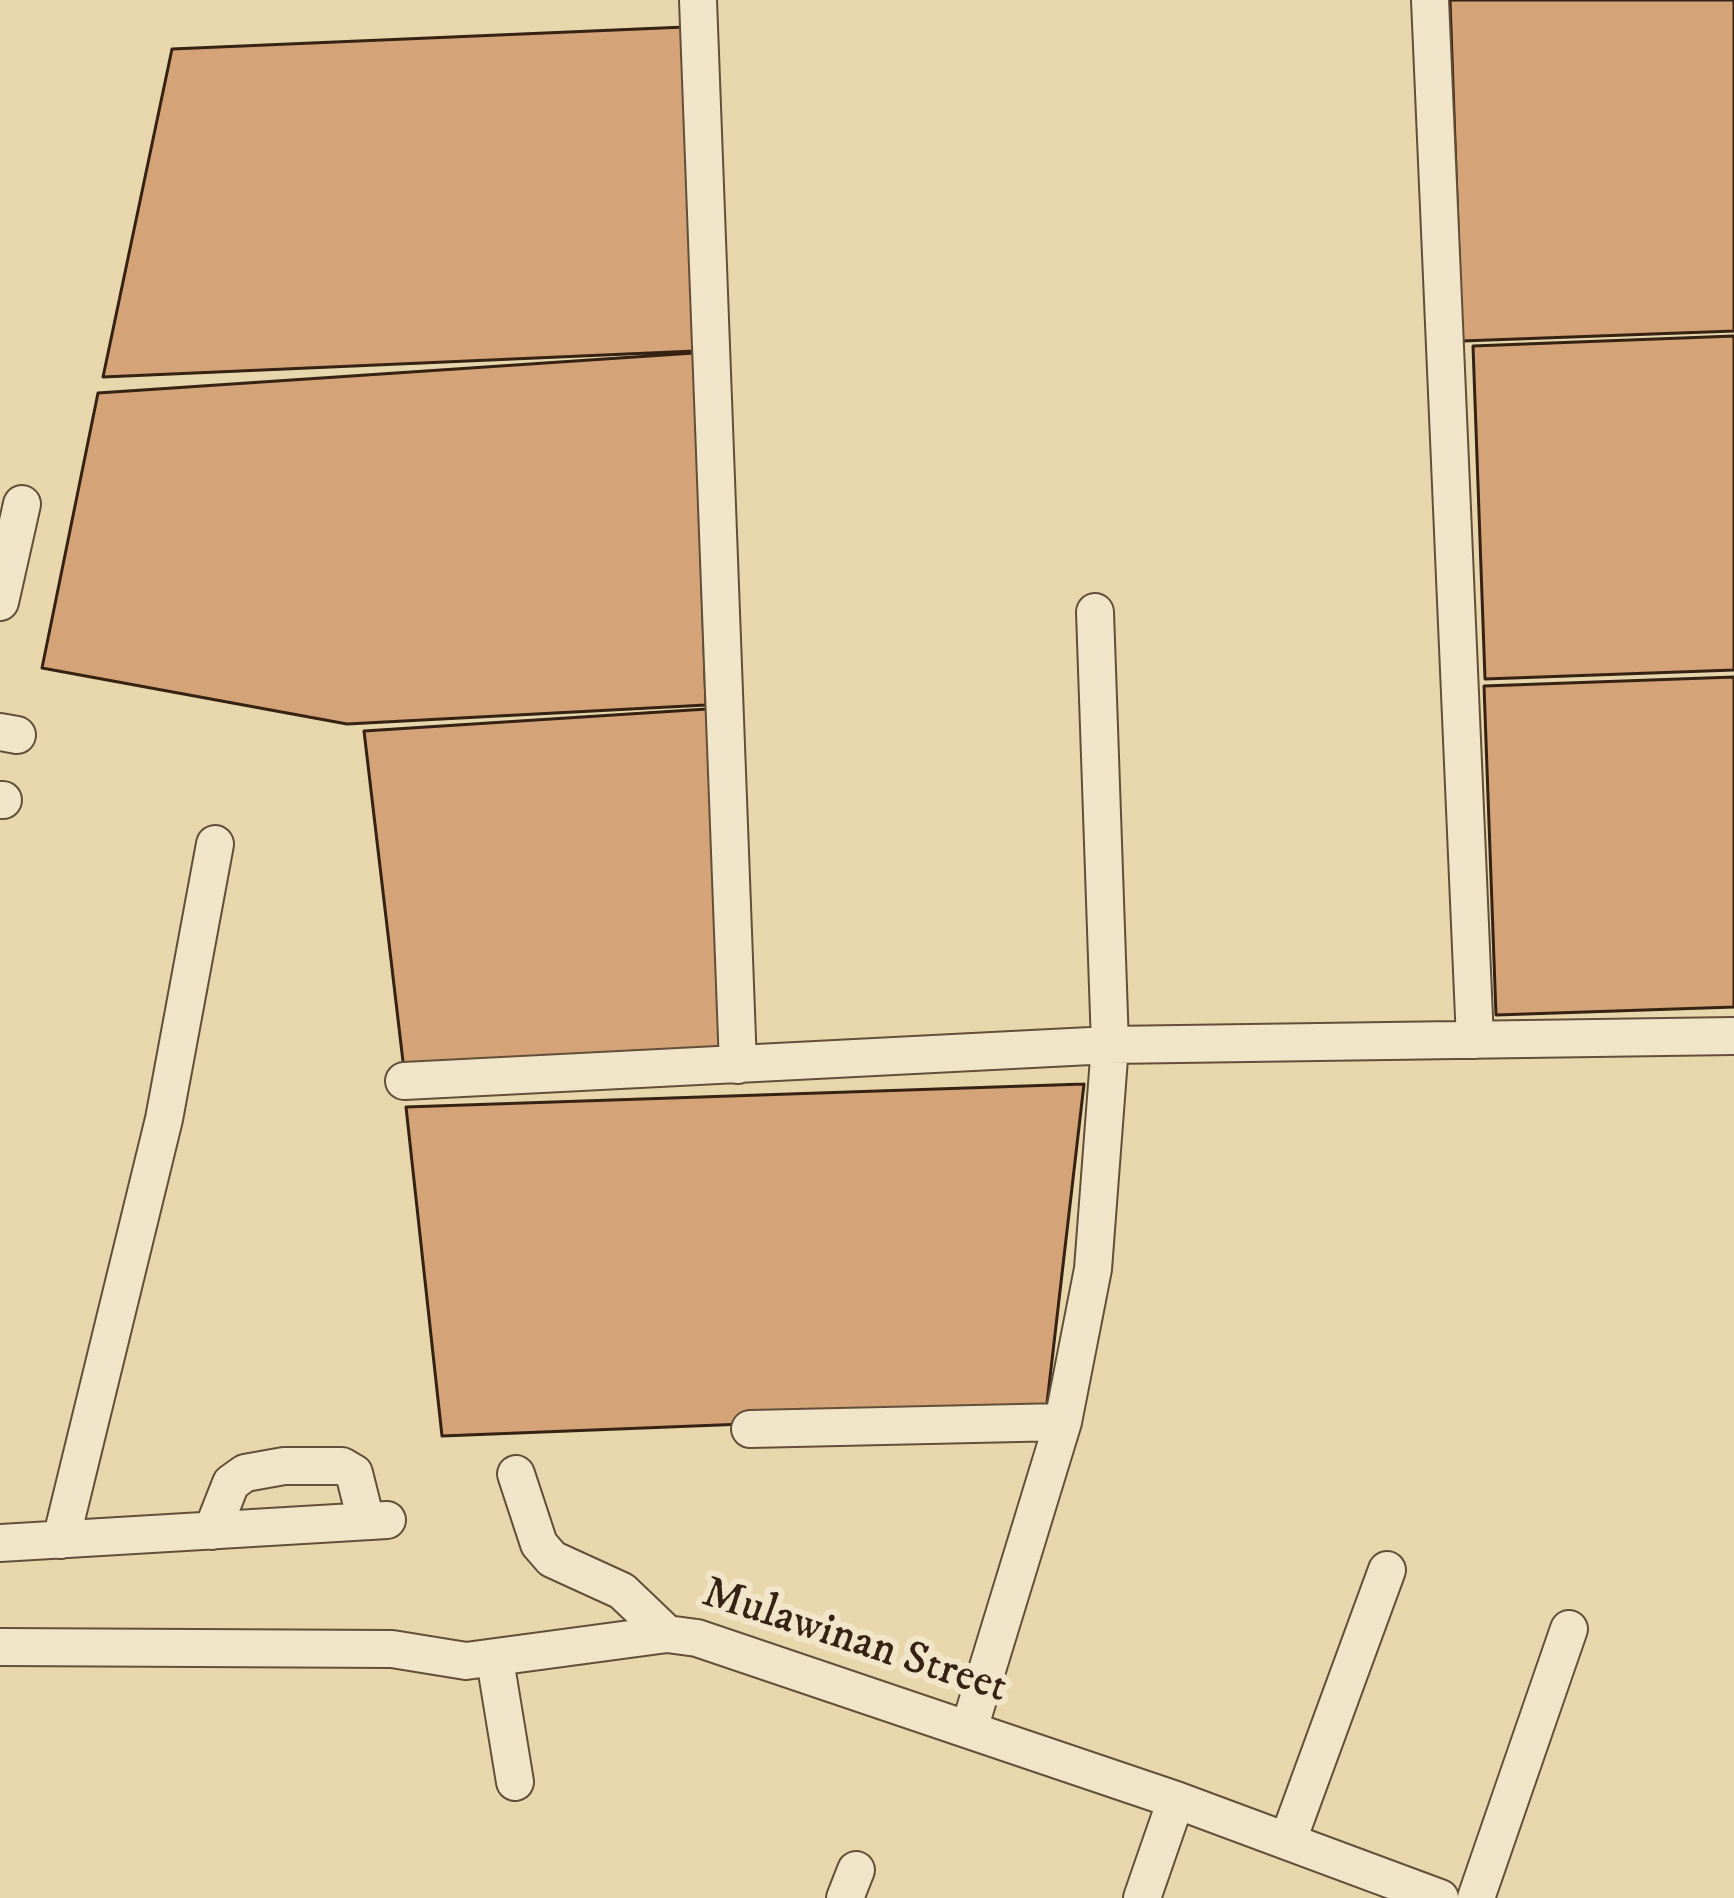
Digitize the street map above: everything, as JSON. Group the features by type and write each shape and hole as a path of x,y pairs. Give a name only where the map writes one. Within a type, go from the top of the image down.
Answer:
{"street":[{"path":"698,0 738,1066"},
{"path":"1430,0 1475,1040"},
{"path":"0,602 22,504"},
{"path":"969,1729 1064,1422 1093,1268 1109,1045 1095,612"},
{"path":"61,1540 164,1119 214,844"},
{"path":"404,1081 1109,1045 1734,1036"},
{"path":"750,1429 1064,1422"},
{"path":"0,1544 376,1521 355,1473 342,1466 284,1466 245,1473 231,1483 212,1531"},
{"path":"515,1474 538,1544 552,1559 622,1591 667,1634"},
{"path":"1288,1840 1388,1570"},
{"path":"1476,1898 1570,1629"},
{"name":"Mulawinan Street","path":"0,1647 392,1649 466,1661 667,1634 724,1645 1176,1800 1440,1898"},
{"path":"495,1660 515,1781"},
{"path":"1142,1898 1176,1800"}],"building":[{"path":"1450,0 1734,0 1734,331 1462,341"},
{"path":"685,27 695,351 103,377 172,49"},
{"path":"1734,336 1734,670 1485,679 1473,346"},
{"path":"694,353 706,705 347,724 42,668 98,393"},
{"path":"1734,677 1734,1007 1496,1015 1484,686"},
{"path":"707,709 721,1058 404,1070 364,731"},
{"path":"1084,1084 1046,1412 442,1436 406,1107"}]}
